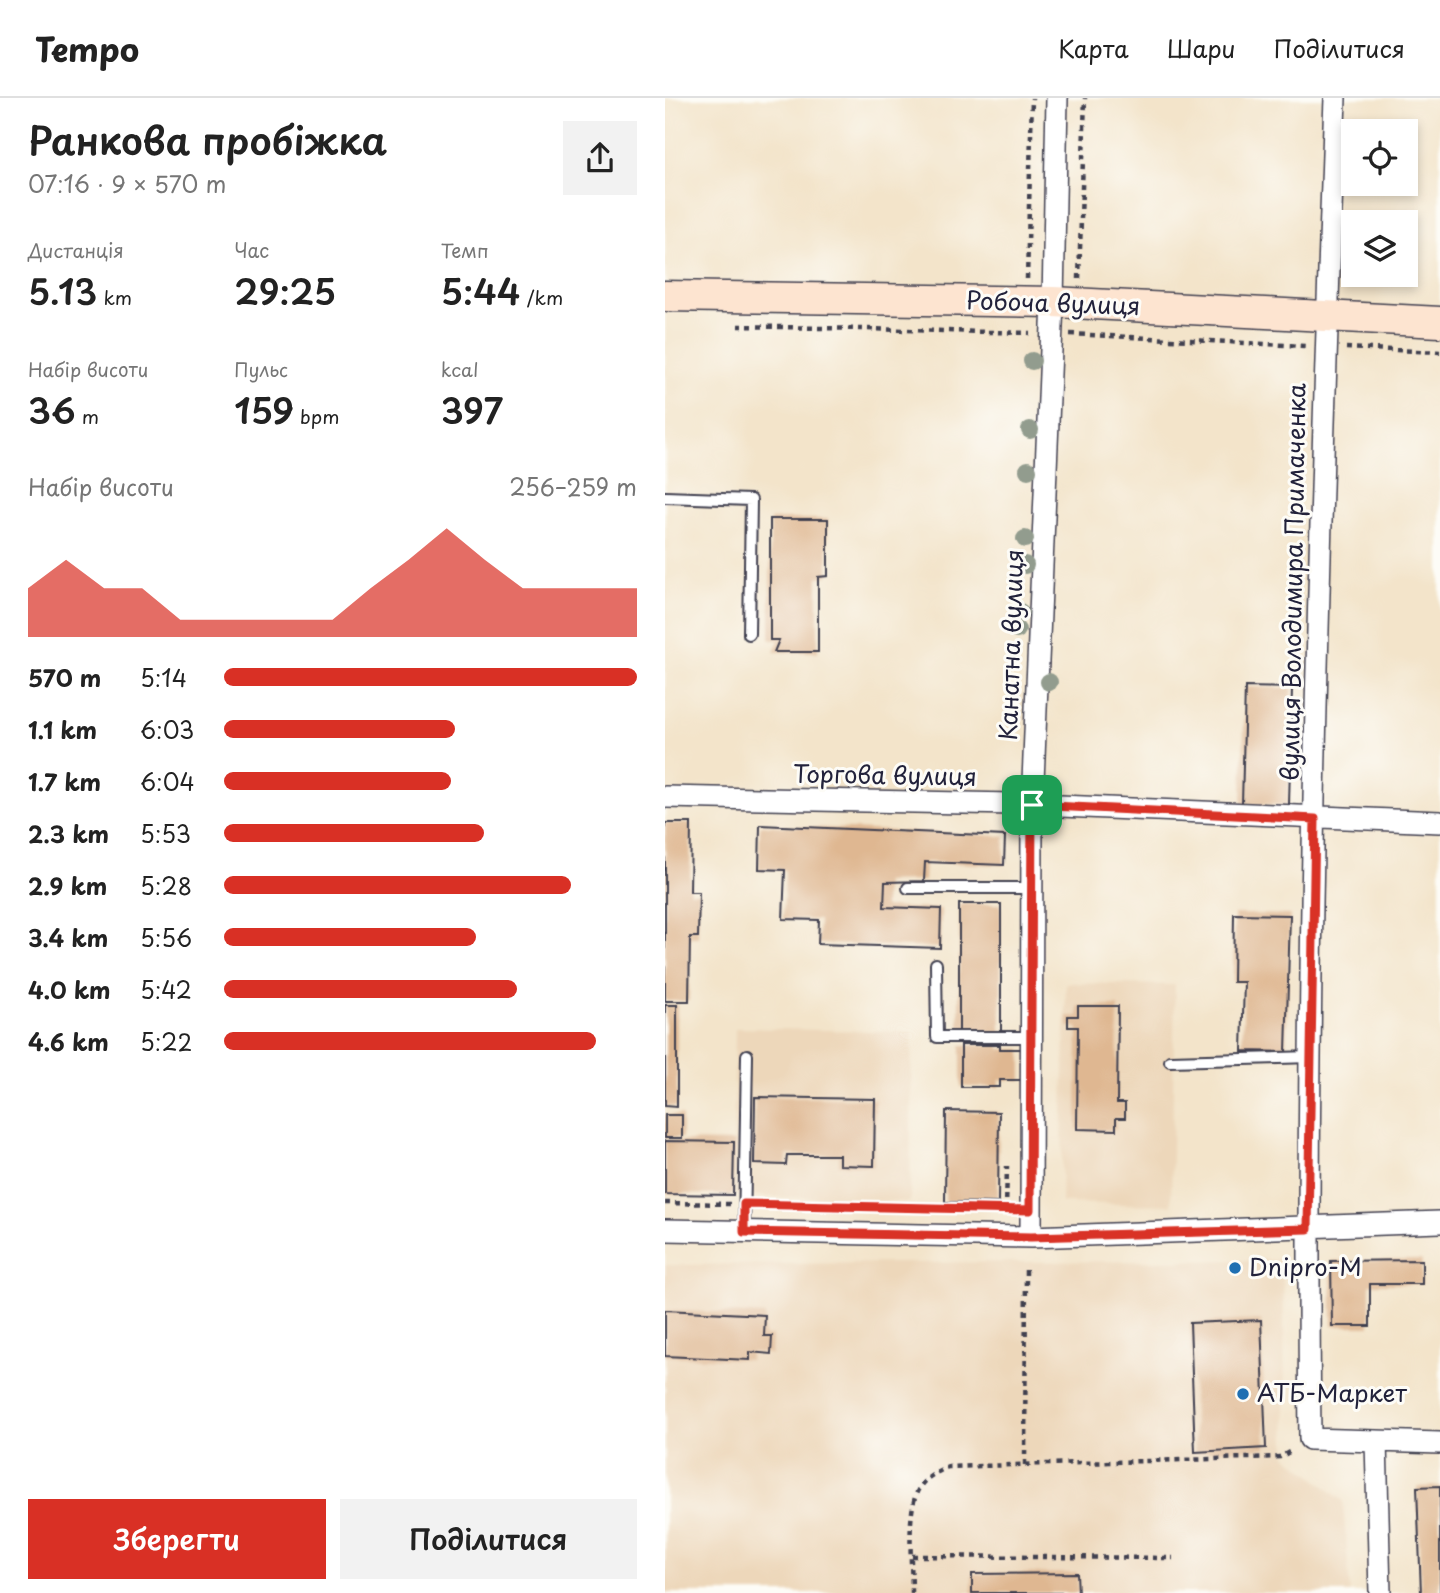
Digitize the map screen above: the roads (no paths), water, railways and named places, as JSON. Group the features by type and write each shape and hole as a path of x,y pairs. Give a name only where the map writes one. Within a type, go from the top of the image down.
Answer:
{"street":[{"name":"Канатна вулиця","path":"1031,1237 1032,805 1040,302 1057,98"},
{"name":"вулиця Володимира Примаченка","path":"1335,98 1315,819 1308,1229 1310,1439 1376,1441"},
{"name":"Робоча вулиця","path":"665,296 1040,302 1440,322"},
{"name":"Торгова вулиця","path":"665,797 1032,805 1315,819 1440,822"},
{"path":"665,1230 1031,1237 1308,1229 1440,1222"},
{"path":"1380,1593 1376,1441 1440,1443"}],"lane":[{"path":"665,497 751,500 749,634"},
{"path":"908,888 1032,888"},
{"path":"936,964 937,1037 1031,1037"},
{"path":"744,1232 747,1055"},
{"path":"1170,1061 1311,1057"}],"place":[{"name":"Dnipro-M","path":"1235,1268"},
{"name":"АТБ-Маркет","path":"1243,1394"}]}
